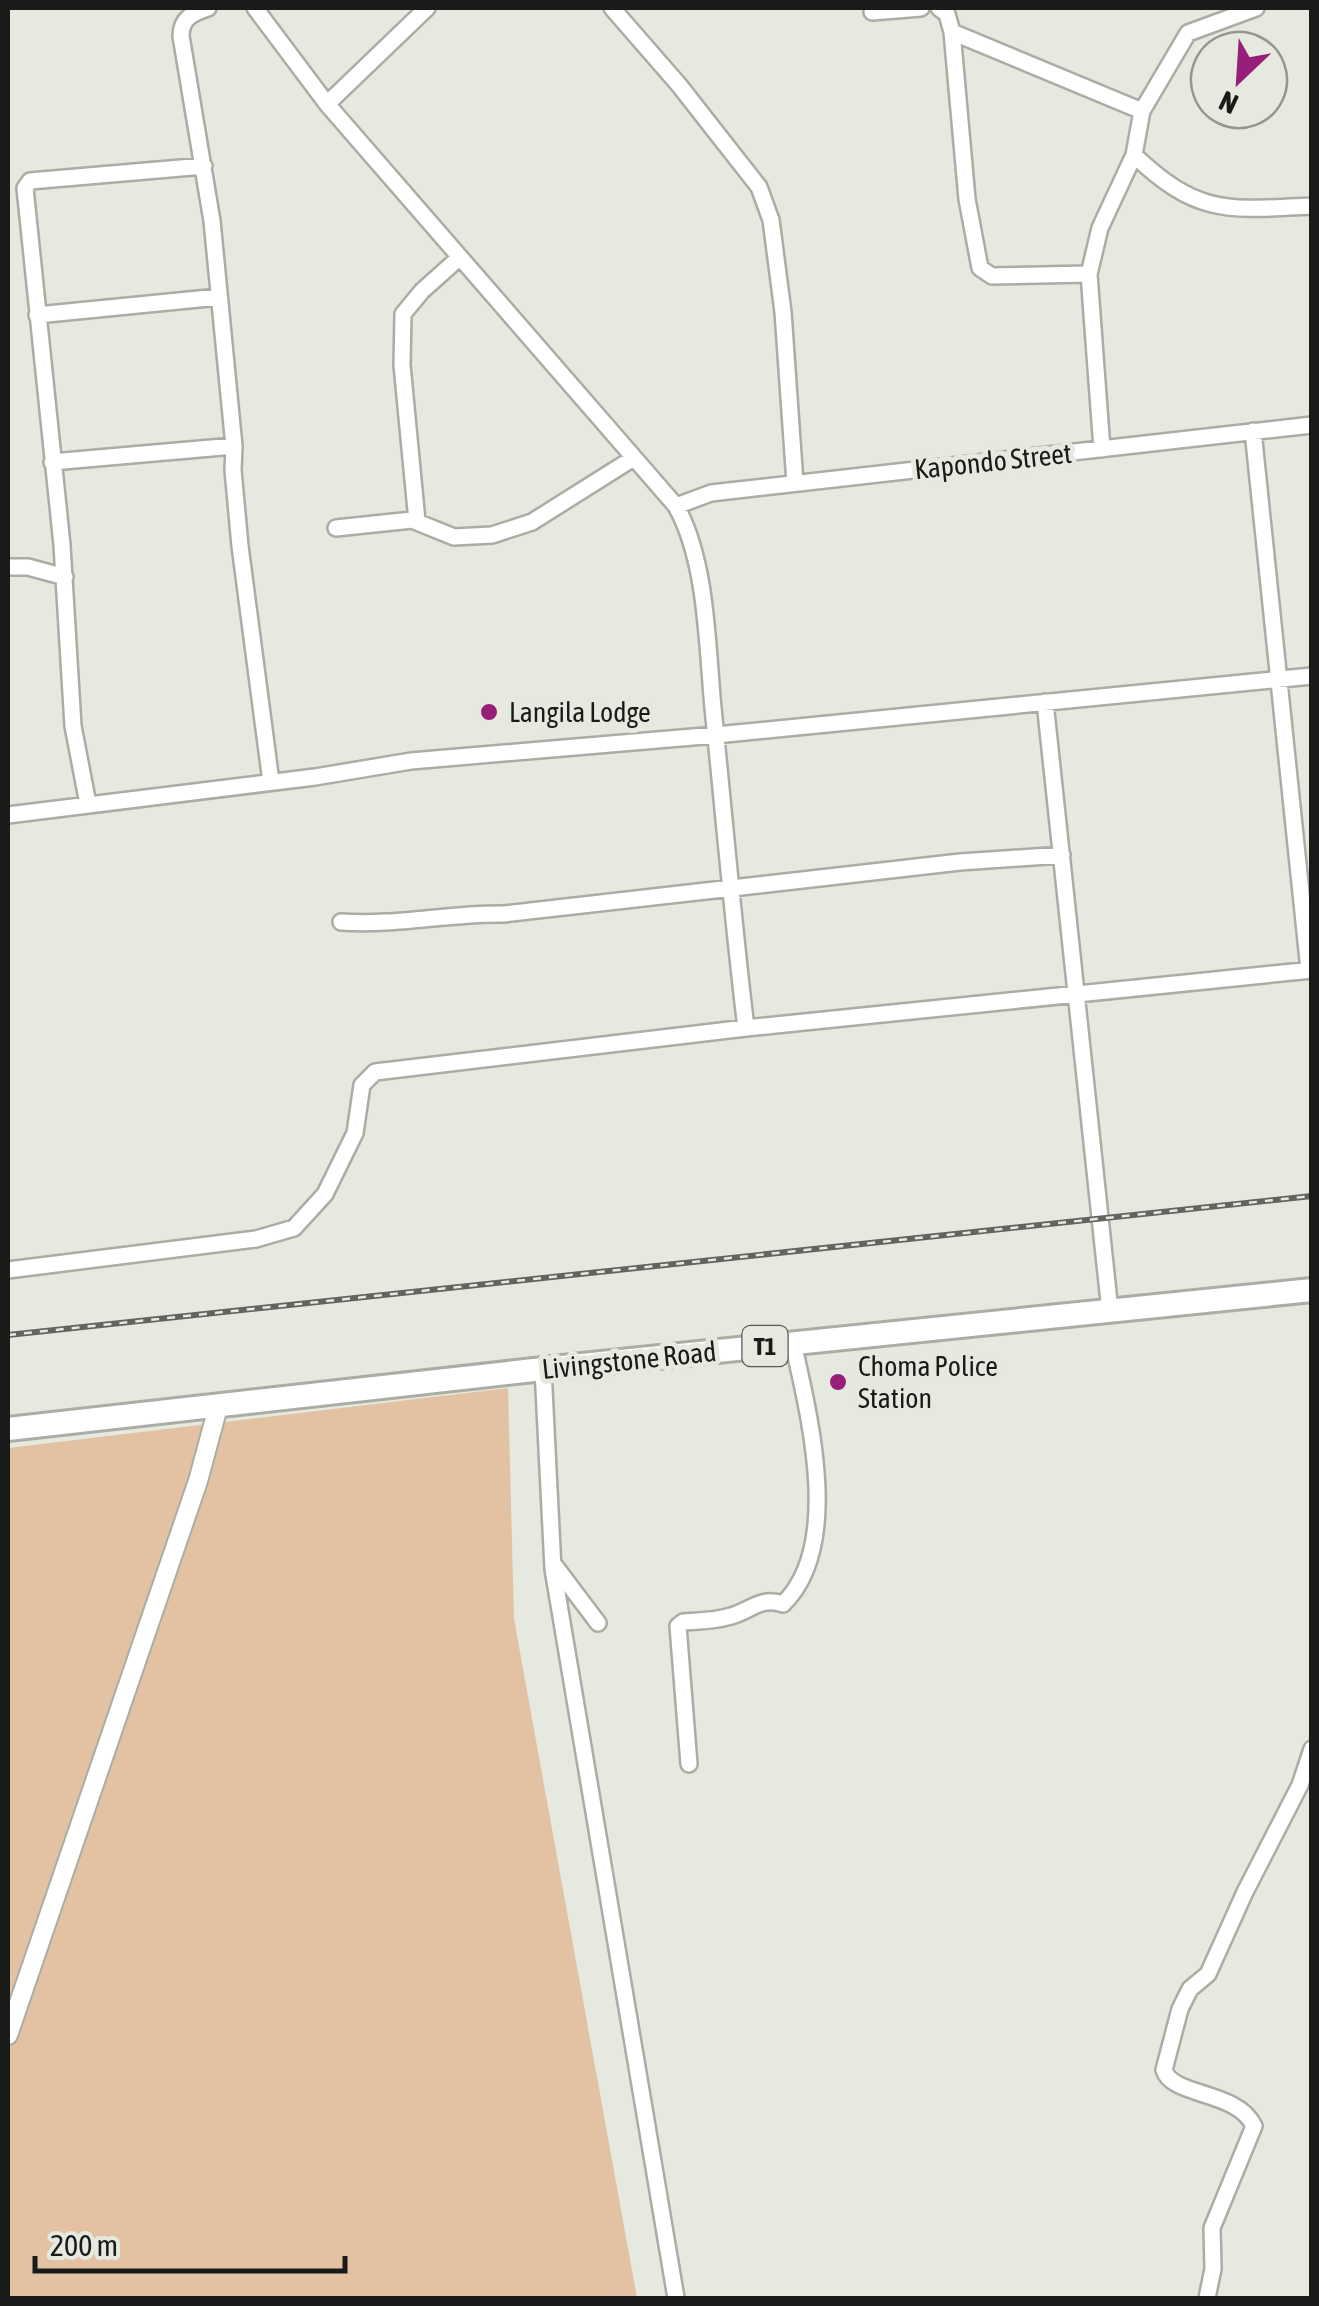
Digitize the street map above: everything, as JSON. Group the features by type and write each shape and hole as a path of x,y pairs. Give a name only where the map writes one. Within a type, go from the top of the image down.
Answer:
{"highway":[{"name":"Livingstone Road","path":"8,1429 544,1368 1312,1290"}],"main road":[{"path":"8,2034 198,1480 218,1407"}],"street":[{"path":"208,8 190,15 181,30 204,166 234,446 240,546 271,782"},
{"path":"255,8 327,104 676,506 692,542 706,630 746,1028"},
{"path":"327,104 426,8"},
{"path":"612,8 679,85 758,187 771,220 796,483"},
{"path":"872,12 921,8"},
{"path":"939,8 947,14 952,32 967,199 980,268 992,276 1088,274"},
{"path":"1102,449 1088,274 1100,228 1134,155 1142,111 1188,33 1256,8"},
{"path":"952,32 1142,111"},
{"path":"1134,155 1164,183 1205,204 1232,209 1312,206"},
{"path":"88,804 73,726 64,578 24,197 26,184 204,166"},
{"path":"417,521 402,365 403,314 460,257"},
{"path":"37,315 219,297"},
{"name":"Kapondo Street","path":"676,506 711,493 1312,425"},
{"path":"8,1270 256,1239 294,1228 325,1194 355,1133 362,1085 376,1072 746,1028 1310,970 1253,431"},
{"path":"52,462 234,446"},
{"path":"336,528 417,521 454,537 492,535 532,522 632,459"},
{"path":"8,566 64,578"},
{"path":"8,814 410,761 716,736 1312,676"},
{"path":"1045,702 1110,1311"},
{"path":"341,922 504,914 960,862 1062,856"},
{"path":"689,1764 678,1626 683,1622 734,1616 751,1604 773,1600 783,1604 792,1595 812,1554 817,1487 794,1343"},
{"path":"544,1368 553,1563 676,2298"},
{"path":"553,1563 598,1623"},
{"path":"1208,2298 1213,2268 1212,2228 1254,2126 1246,2111 1172,2082 1164,2070 1180,2009 1190,1990 1208,1974 1300,1786 1312,1749"}],"shaded area":[{"path":"508,1388 514,1619 637,2298 8,2298 8,1448"}],"railway":[{"path":"8,1335 1312,1196"}],"place":[{"name":"Langila Lodge","path":"489,712"},
{"name":"Choma Police Station","path":"838,1382"}]}
